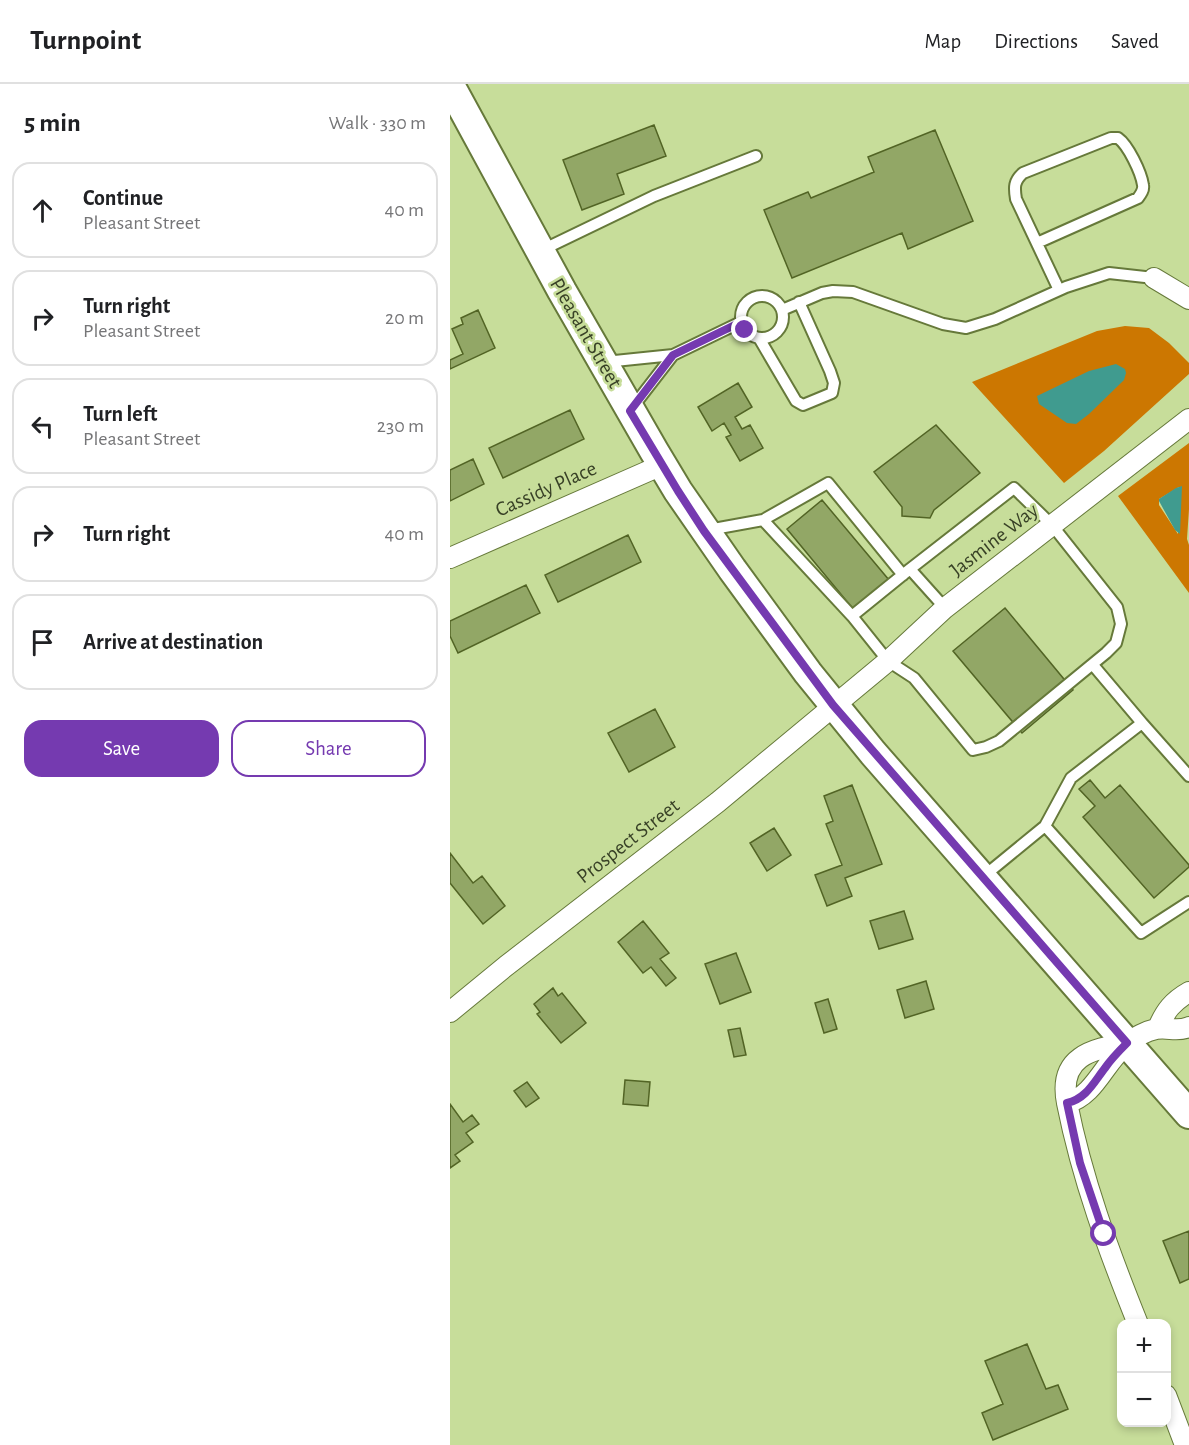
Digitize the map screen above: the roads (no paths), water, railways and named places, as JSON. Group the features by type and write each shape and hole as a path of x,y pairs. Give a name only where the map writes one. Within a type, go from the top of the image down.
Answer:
{"main road":[{"name":"Pleasant Street","path":"450,85 457,116 540,251 662,465 704,531 833,705 1189,1114"}],"street":[{"path":"1154,278 1189,299"},
{"name":"Jasmine Way","path":"833,705 888,661 945,608 1189,419"},
{"name":"Cassidy Place","path":"450,558 662,465"},
{"name":"Prospect Street","path":"450,1012 718,802 833,705"},
{"path":"1158,1028 1164,1014 1175,1000 1189,992"},
{"path":"1136,1319 1107,1243 1080,1163 1065,1091 1068,1075 1078,1059 1088,1052 1127,1043 1158,1028 1183,1030 1189,1027"},
{"path":"1067,1103 1077,1101 1092,1086 1105,1067 1127,1043"},
{"path":"1171,1406 1185,1445"}],"lane":[{"path":"1037,243 1138,198 1142,194 1143,186 1126,144 1118,138 1111,138 1023,173 1016,179 1014,189 1016,199 1059,290"},
{"path":"540,251 654,196 756,156"},
{"path":"782,310 832,291 853,292 943,324 966,328 995,319 1059,290 1109,273 1154,278"},
{"path":"756,297 766,297 776,301 782,310 783,321 778,331 770,337 751,336 741,322 742,312 747,303 756,297"},
{"path":"759,338 796,401 803,405 832,393 834,383 830,371 799,302"},
{"path":"603,363 673,355 741,322"},
{"path":"630,411 673,355"},
{"path":"704,531 764,520 828,483 907,572 945,608"},
{"path":"764,520 852,616 888,661 914,678 973,750 999,741 1093,664 1116,643 1120,624 1116,607 1052,525 1014,488 852,616"},
{"path":"1093,664 1189,776"},
{"path":"982,878 1045,826 1071,778 1142,723"},
{"path":"1045,826 1141,933 1189,902"}],"water":[{"path":"1116,364 1125,369 1124,380 1076,424 1067,423 1039,404 1037,396 1089,371"},
{"path":"1182,486 1180,534 1175,530 1159,499"}]}
